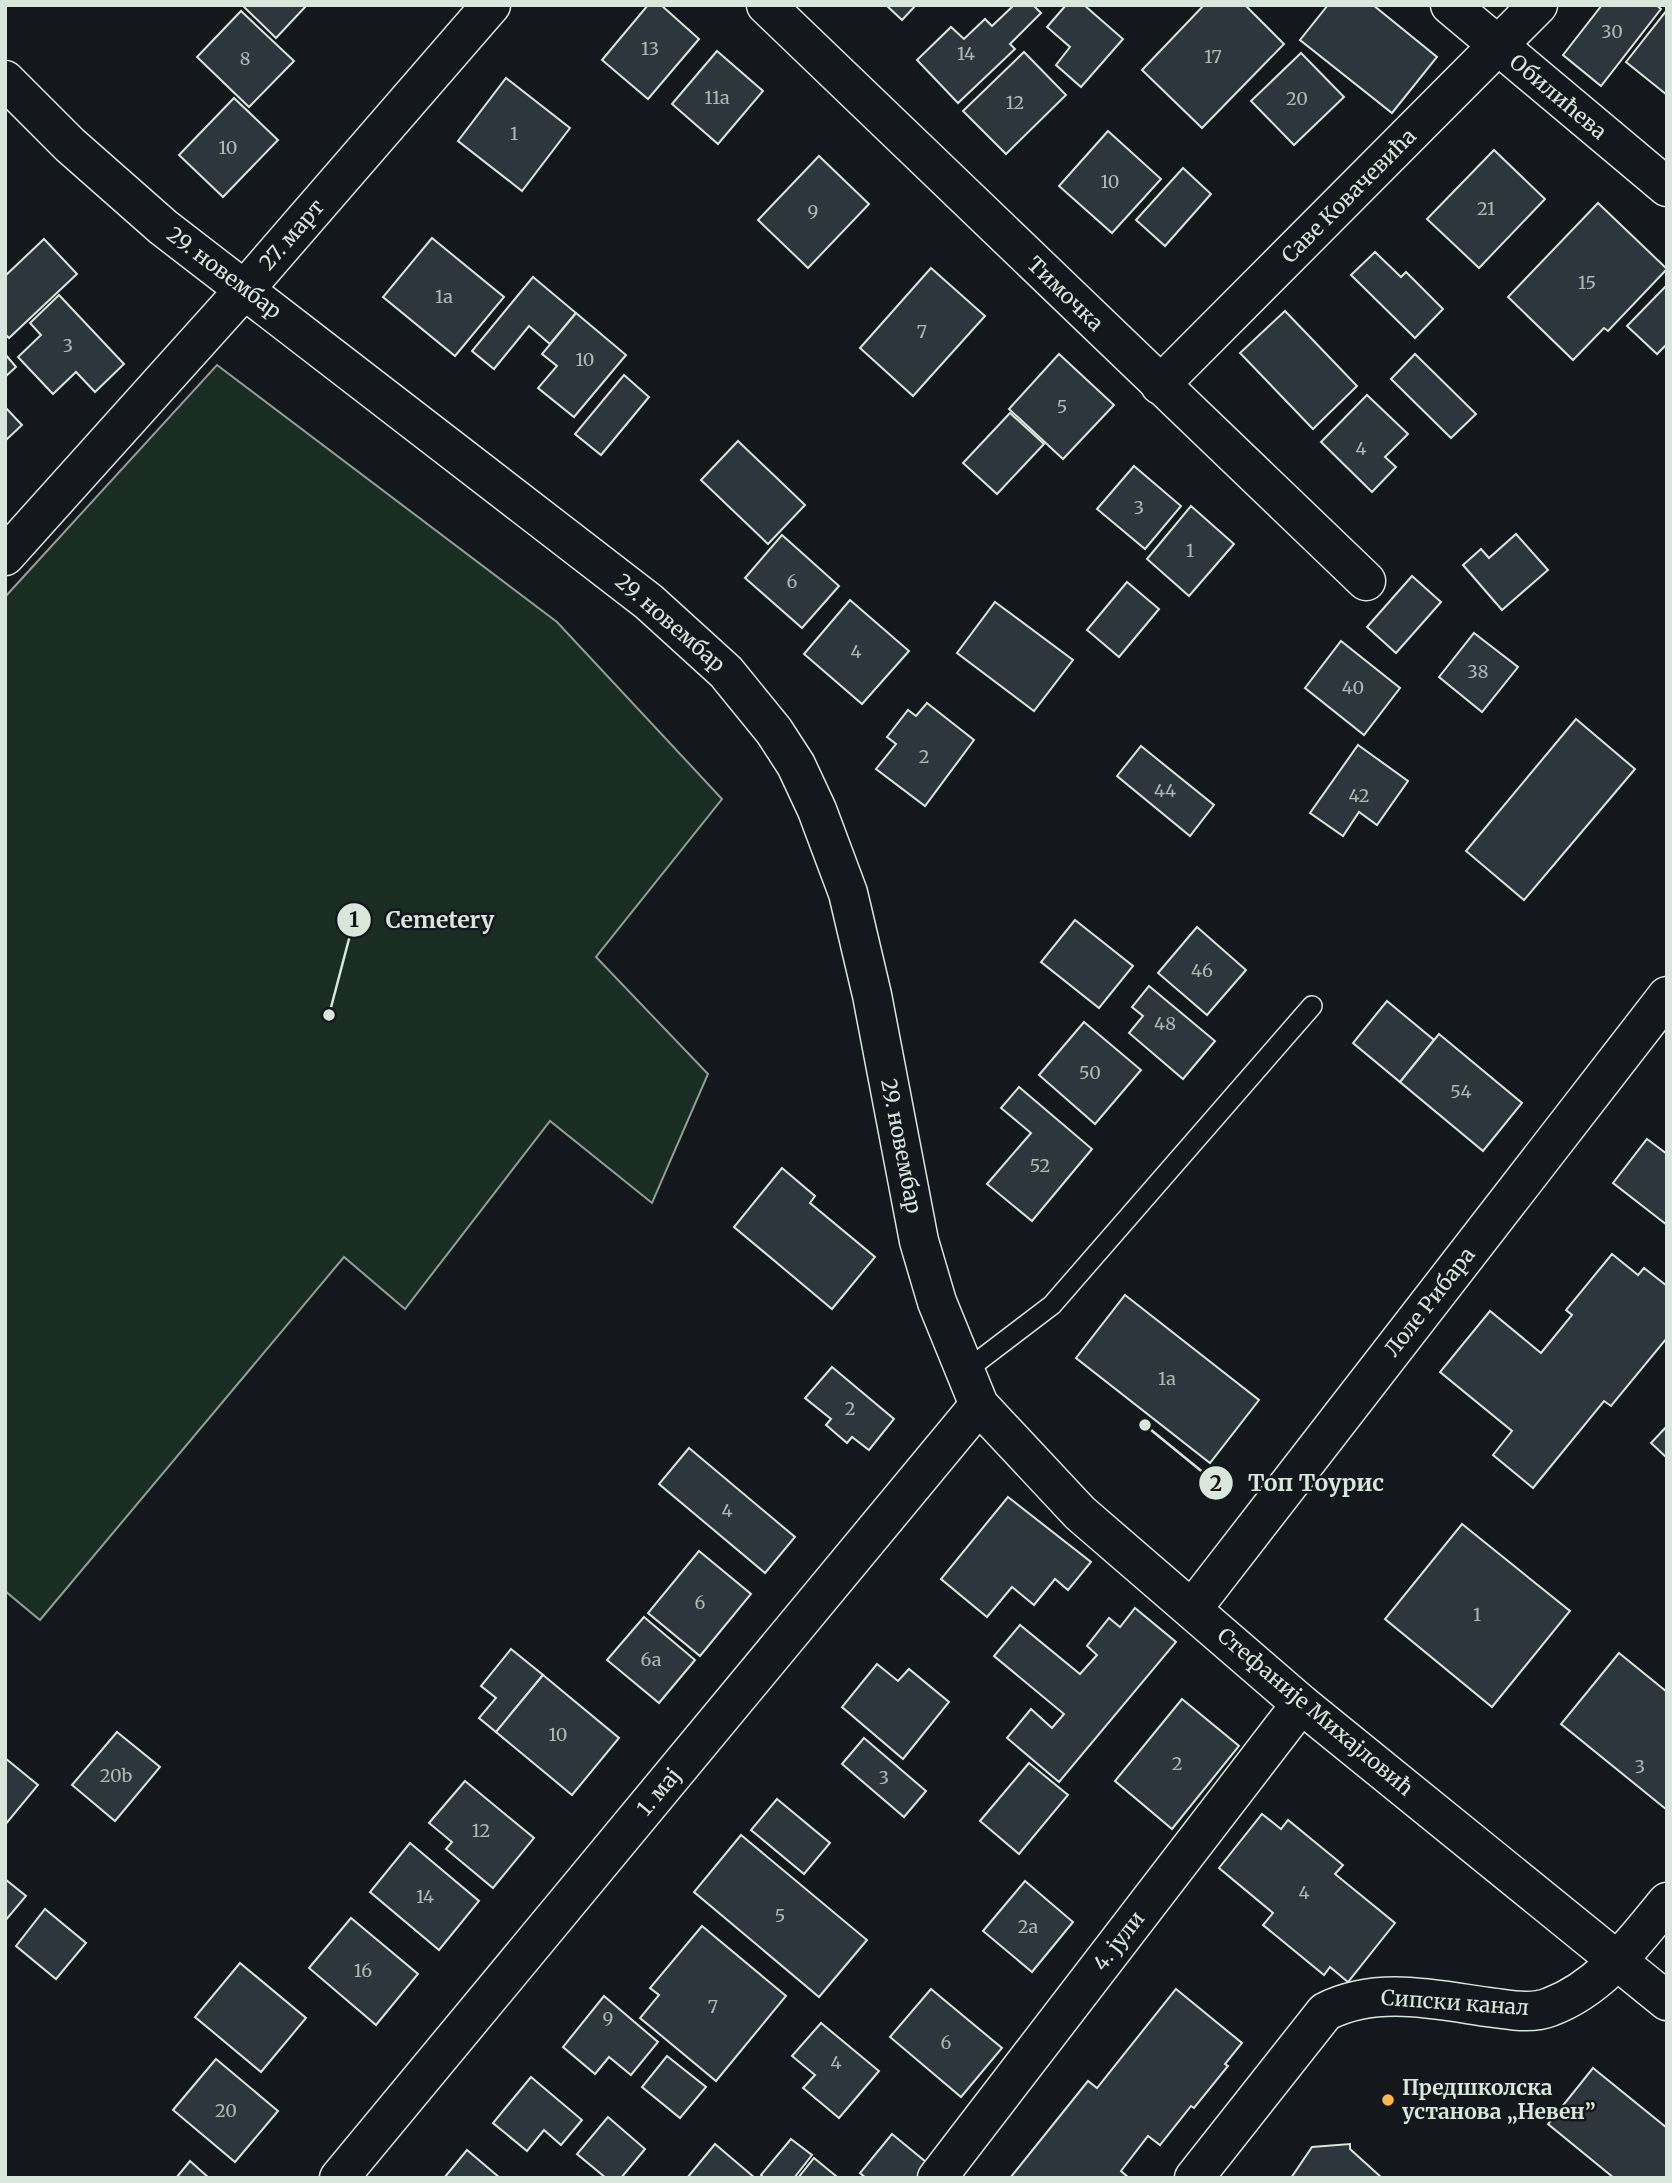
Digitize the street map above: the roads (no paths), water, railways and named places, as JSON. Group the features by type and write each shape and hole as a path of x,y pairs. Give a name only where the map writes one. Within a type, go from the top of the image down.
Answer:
{"street":[{"name":"27. март","path":"5,555 246,289 491,5"},
{"name":"Тимочка","path":"766,5 1366,581"},
{"name":"Обилићева","path":"1451,5 1498,48 1667,187"},
{"name":"Саве Ковачевића","path":"1160,385 1538,5"},
{"name":"29. новембар","path":"5,80 69,145 163,227 649,602 726,672 774,731 817,810 848,893 872,995 919,1241 937,1302 971,1389"},
{"name":"Лоле Рибара","path":"1193,1608 1667,996"},
{"name":"Стефаније Михајловић","path":"971,1389 1080,1513 1301,1704 1667,2001"},
{"name":"1. мај","path":"339,2178 971,1389"},
{"name":"4. јули","path":"937,2178 1301,1704"},
{"name":"Сипски канал","path":"1194,2178 1325,2012 1342,2003 1370,1997 1418,1998 1513,2010 1548,2008 1573,1996 1618,1963 1667,1902"}],"lane":[{"path":"971,1389 1052,1305 1312,1006"}],"place":[{"name":"Cemetery","path":"329,1015"},
{"name":"Топ Тоурис","path":"1145,1425"},
{"name":"Предшколска установа „Невен”","path":"1388,2100"}]}
